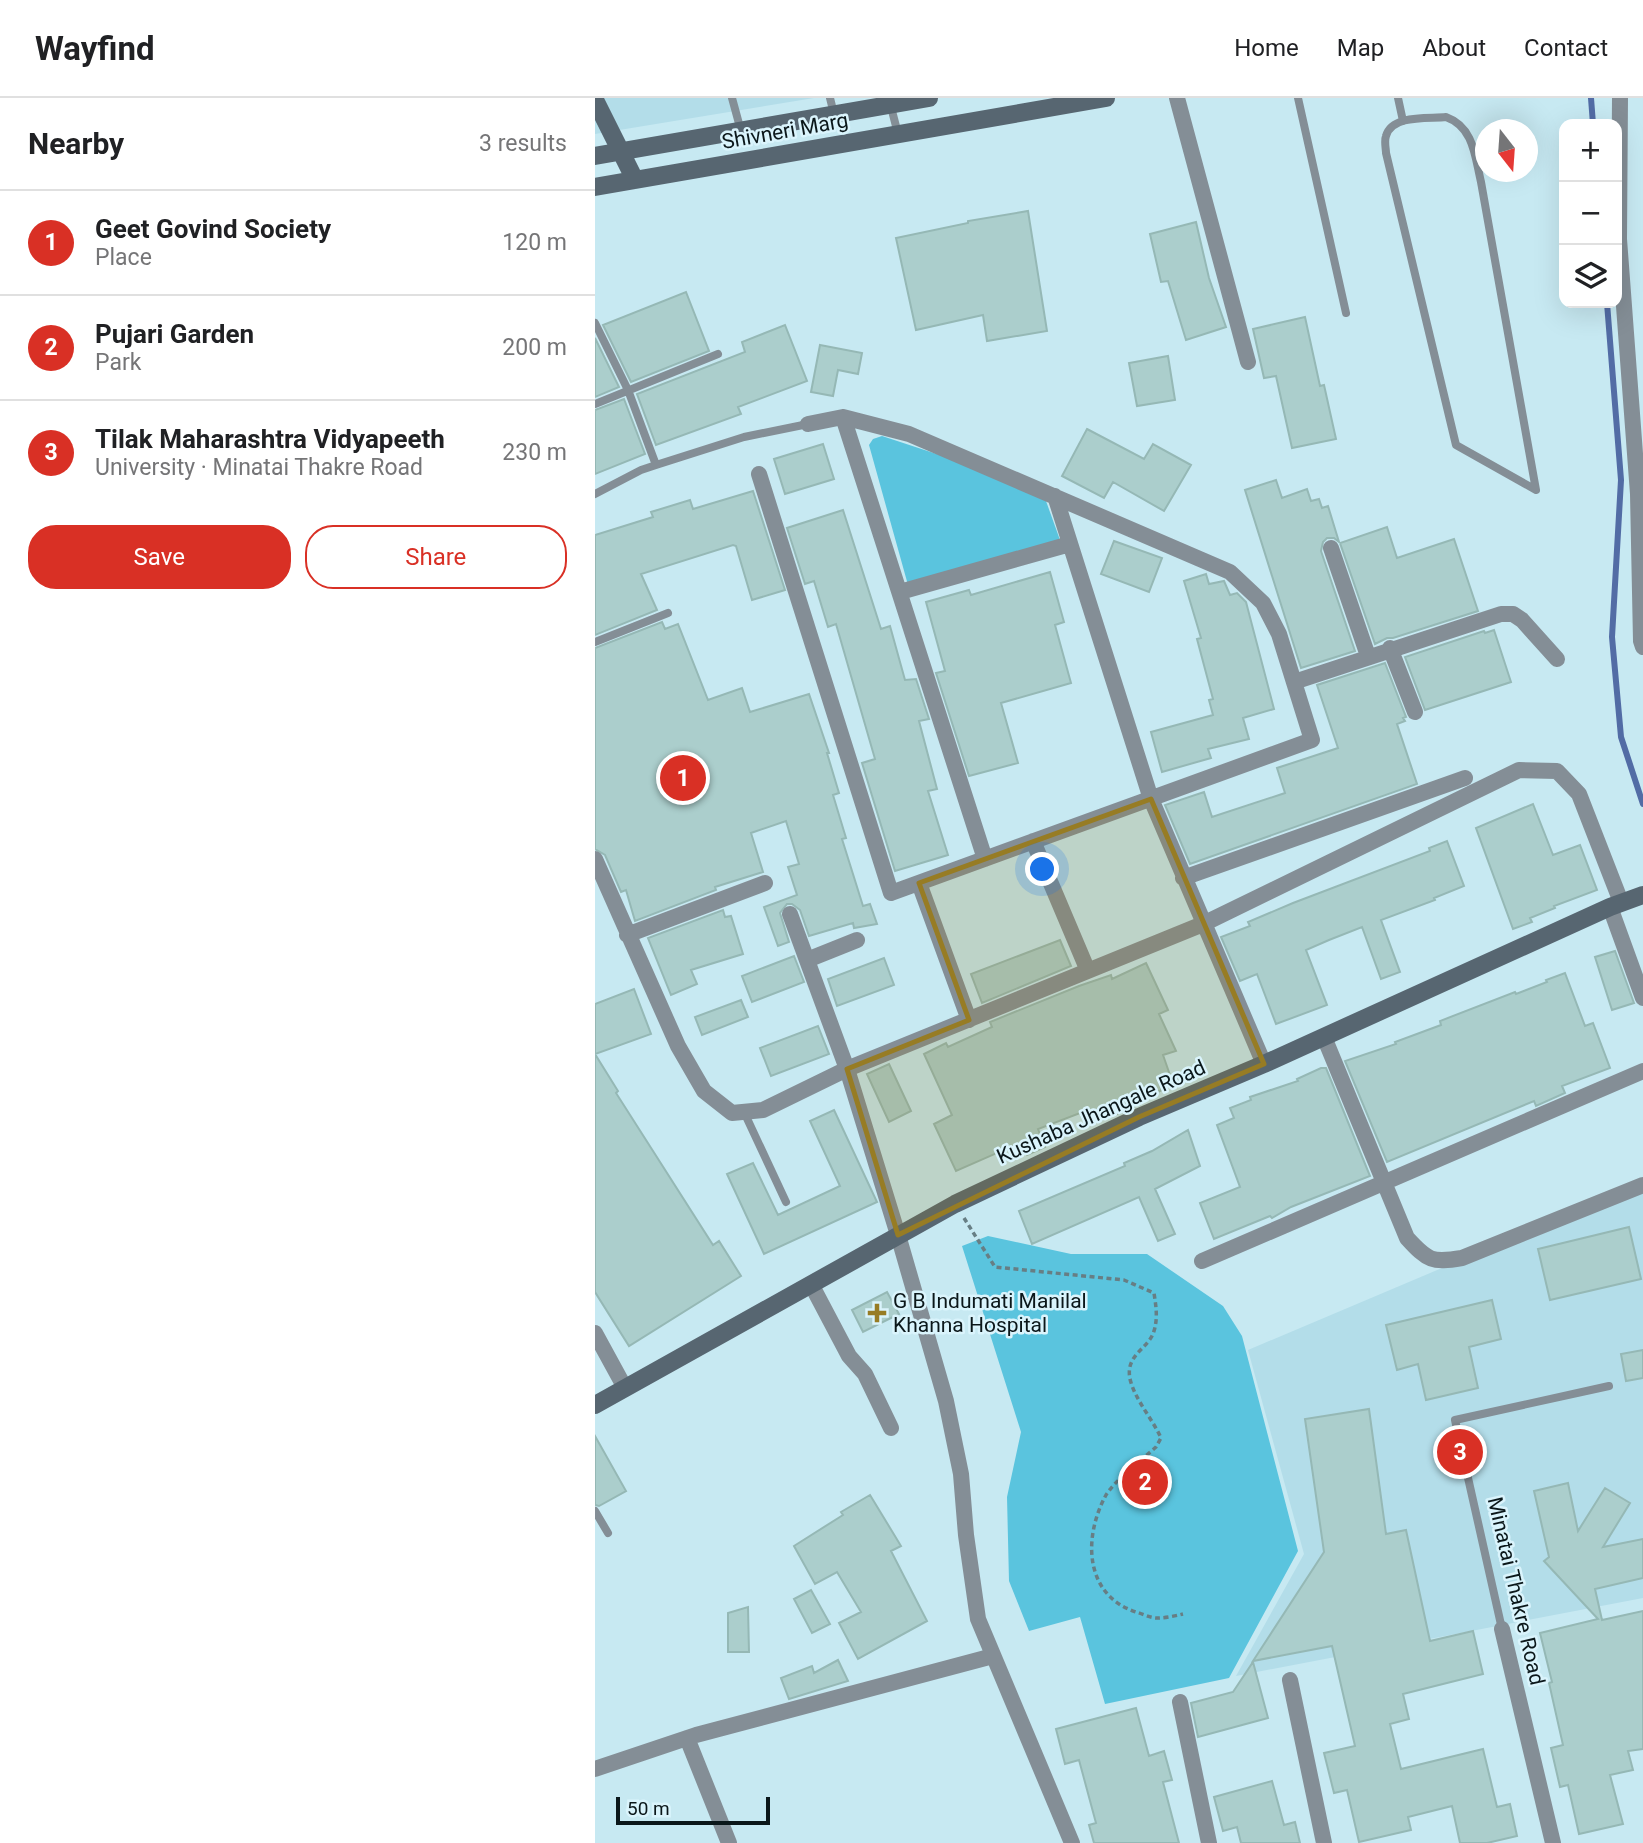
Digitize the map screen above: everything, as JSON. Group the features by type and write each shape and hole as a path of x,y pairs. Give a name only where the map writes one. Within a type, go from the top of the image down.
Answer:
{"street":[{"name":"Shivneri Marg","path":"595,156 741,131 832,106 929,98"},
{"name":"Shivneri Marg","path":"600,186 1106,98"},
{"path":"1177,98 1248,362"},
{"path":"1620,98 1619,239 1640,481 1643,647"},
{"path":"595,100 635,180"},
{"path":"595,164 600,186"},
{"path":"843,417 985,859"},
{"path":"759,474 891,893 1312,740 1279,634 1263,603 1230,572 909,434 843,417 808,424"},
{"path":"1055,496 1151,799 1264,1064"},
{"path":"900,592 1070,544"},
{"path":"1331,548 1368,656"},
{"path":"1294,682 1390,648 1501,614 1513,614 1522,620 1557,659"},
{"path":"1390,648 1415,712"},
{"path":"595,859 678,1046 704,1091 732,1113 763,1110 847,1069 1203,924 1518,770 1557,771 1579,794 1628,900 1643,998"},
{"path":"1183,878 1465,778"},
{"path":"1033,841 1088,971"},
{"path":"627,935 765,883"},
{"path":"919,883 969,1020"},
{"name":"Kushaba Jhangale Road","path":"595,1405 955,1204 1139,1117 1264,1064 1628,900"},
{"path":"790,914 847,1069 946,1401 961,1474 966,1535 978,1619 1072,1843"},
{"path":"807,960 857,940"},
{"path":"1324,1037 1407,1238 1420,1253 1437,1262 1462,1258 1643,1185"},
{"path":"1202,1261 1643,1071"},
{"path":"811,1284 849,1356 866,1374 891,1428"},
{"path":"595,1333 625,1388"},
{"name":"Minatai Thakre Road","path":"1502,1629 1553,1843"},
{"path":"595,1769 687,1738 993,1656"},
{"path":"1290,1680 1324,1843"},
{"path":"1180,1702 1209,1843"},
{"path":"687,1738 729,1843"}],"lane":[{"path":"732,98 741,131"},
{"path":"1298,98 1346,313"},
{"path":"1398,98 1403,121"},
{"path":"890,101 898,134"},
{"path":"1446,117 1459,122 1471,138 1536,490 1456,445 1385,153 1386,136 1392,127 1403,121 1446,117"},
{"path":"595,323 628,390 656,465"},
{"path":"595,404 718,354"},
{"path":"595,494 656,465 744,437 808,424"},
{"path":"595,642 668,613"},
{"path":"744,1112 786,1202"},
{"name":"Minatai Thakre Road","path":"1502,1629 1455,1420 1609,1386"},
{"path":"595,1511 608,1533"}],"path":[{"path":"955,1204 995,1267 1124,1280 1154,1293 1157,1313 1153,1335 1134,1355 1129,1375 1135,1392 1161,1438 1156,1447 1107,1493 1095,1520 1091,1542 1093,1569 1109,1596 1128,1609 1155,1618 1184,1615"}],"highlighted area":[{"path":"1151,799 1264,1064 1139,1117 898,1235 847,1069 969,1020 919,883"}],"shaded area":[{"path":"595,98 814,98 595,134"},
{"path":"882,436 958,461 1046,501 1060,540 908,585 869,445 873,439"},
{"path":"1643,1183 1643,1598 1236,1676 1304,1554 1248,1350"},
{"path":"988,1236 1071,1254 1147,1254 1223,1306 1242,1336 1298,1551 1229,1678 1105,1704 1080,1617 1029,1631 1009,1581 1007,1497 1021,1432 962,1246"}],"building":[{"path":"1028,211 1047,331 987,341 983,315 916,330 896,238 968,221"},
{"path":"1196,222 1209,278 1226,327 1186,340 1168,281 1161,282 1150,234"},
{"path":"686,292 709,351 631,382 603,325"},
{"path":"1305,317 1320,386 1324,385 1336,439 1292,448 1276,376 1264,378 1253,329"},
{"path":"785,325 807,381 738,407 741,414 656,445 637,394 745,352 742,342"},
{"path":"595,338 619,387 595,397"},
{"path":"820,345 862,353 858,374 838,370 833,396 811,392"},
{"path":"1168,356 1175,400 1137,406 1129,363"},
{"path":"624,399 645,454 595,474 595,410"},
{"path":"1087,429 1144,459 1153,444 1191,465 1164,511 1113,482 1104,498 1062,476"},
{"path":"823,444 834,479 785,494 774,459"},
{"path":"1276,480 1282,498 1307,489 1311,501 1319,499 1322,508 1328,506 1339,542 1334,538 1327,538 1321,551 1355,651 1301,668 1245,490"},
{"path":"753,491 785,590 752,600 736,546 733,545 641,574 657,610 595,635 595,535 653,517 651,512 690,500 693,509"},
{"path":"843,510 881,629 890,626 905,680 916,679 929,719 919,721 937,789 928,791 948,855 895,871 862,763 875,759 836,624 828,627 814,581 805,584 787,528"},
{"path":"1387,527 1397,558 1454,539 1478,611 1375,644 1340,543"},
{"path":"1114,541 1162,558 1149,592 1101,574"},
{"path":"1050,572 1064,622 1055,625 1071,683 1001,703 1018,763 969,776 936,673 945,671 926,602 969,590 971,595"},
{"path":"1206,574 1209,584 1224,581 1230,595 1237,593 1246,602 1274,709 1243,718 1249,739 1208,749 1211,758 1162,772 1151,732 1213,715 1209,700 1213,699 1197,639 1201,638 1184,581"},
{"path":"662,622 665,629 678,624 708,700 742,688 750,712 809,694 839,793 833,795 846,838 842,839 863,906 870,904 877,924 854,928 853,923 809,936 800,910 787,904 780,913 789,942 778,946 764,907 797,895 788,867 799,864 786,821 751,833 763,872 715,887 716,890 635,921 626,890 621,892 605,855 595,849 595,648"},
{"path":"1494,630 1511,682 1425,710 1405,657"},
{"path":"1385,663 1406,717 1403,718 1405,721 1397,724 1417,784 1190,864 1165,805 1204,792 1212,817 1285,793 1277,768 1338,748 1317,685"},
{"path":"1533,804 1553,855 1580,845 1597,890 1554,906 1555,908 1530,918 1532,922 1513,929 1476,828"},
{"path":"1447,841 1464,886 1381,920 1400,972 1381,979 1362,927 1329,940 1306,950 1327,1005 1276,1024 1257,974 1240,981 1221,937 1250,926 1248,922 1430,851 1429,848"},
{"path":"723,910 725,917 731,916 743,954 691,970 697,984 671,995 648,938"},
{"path":"1060,940 1071,966 982,1003 971,974"},
{"path":"1615,951 1634,1003 1612,1010 1595,957"},
{"path":"794,956 804,982 752,1002 742,976"},
{"path":"884,958 894,985 837,1006 828,979"},
{"path":"1146,963 1168,1010 1159,1014 1176,1051 1163,1055 1171,1078 1159,1083 1162,1090 1133,1104 1134,1107 1100,1121 1097,1114 1083,1120 1080,1113 1038,1129 1045,1147 1027,1155 1022,1142 956,1171 934,1124 952,1115 924,1054 946,1043 948,1047 992,1027 990,1022 1079,986 1111,975 1112,979"},
{"path":"1565,973 1585,1026 1593,1023 1610,1068 1562,1086 1565,1093 1536,1106 1534,1101 1387,1162 1345,1061 1396,1044 1395,1042 1441,1025 1440,1021"},
{"path":"634,989 651,1034 595,1054 595,1004"},
{"path":"741,1000 748,1017 702,1035 695,1017"},
{"path":"818,1026 829,1054 771,1076 760,1048"},
{"path":"595,1054 618,1091 616,1093 713,1245 719,1241 741,1276 629,1346 595,1292"},
{"path":"889,1064 911,1111 889,1122 867,1074"},
{"path":"1326,1068 1370,1176 1291,1207 1272,1218 1270,1216 1214,1239 1200,1203 1240,1187 1217,1125 1234,1118 1230,1108 1251,1100 1250,1097 1298,1081 1297,1079"},
{"path":"834,1110 877,1202 764,1254 727,1174 753,1163 778,1215 840,1186 810,1121"},
{"path":"1188,1130 1200,1166 1155,1189 1175,1234 1158,1241 1139,1197 1032,1244 1019,1211 1125,1166 1124,1163 1152,1151"},
{"path":"1629,1227 1641,1279 1550,1300 1538,1249"},
{"path":"887,1292 899,1314 863,1332 852,1310"},
{"path":"1492,1300 1501,1339 1469,1347 1478,1388 1426,1400 1418,1364 1397,1370 1386,1325"},
{"path":"1643,1350 1643,1378 1626,1381 1621,1354"},
{"path":"1369,1409 1386,1534 1406,1530 1430,1641 1473,1631 1483,1674 1403,1694 1409,1719 1390,1724 1401,1769 1483,1749 1497,1807 1510,1804 1517,1836 1487,1843 1460,1843 1452,1806 1408,1817 1411,1830 1359,1842 1347,1790 1334,1793 1324,1753 1355,1746 1332,1646 1253,1661 1324,1552 1305,1419"},
{"path":"595,1436 626,1491 599,1506 595,1505"},
{"path":"1568,1483 1578,1531 1605,1488 1630,1503 1603,1547 1643,1539 1643,1578 1595,1589 1602,1620 1643,1611 1643,1749 1628,1751 1633,1770 1610,1775 1623,1824 1579,1834 1568,1785 1560,1787 1551,1748 1563,1745 1540,1633 1598,1619 1544,1561 1549,1557 1534,1491"},
{"path":"870,1495 901,1546 891,1551 927,1621 858,1659 839,1623 861,1612 837,1572 815,1584 794,1546"},
{"path":"811,1590 830,1624 812,1633 794,1599"},
{"path":"748,1607 749,1652 728,1652 728,1613"},
{"path":"838,1660 848,1681 789,1699 781,1678 812,1666 814,1673"},
{"path":"1253,1662 1268,1718 1198,1737 1191,1703 1233,1692"},
{"path":"1136,1708 1149,1756 1164,1751 1172,1780 1163,1782 1179,1843 1094,1843 1089,1825 1096,1823 1079,1760 1065,1764 1056,1729"},
{"path":"1272,1781 1284,1825 1295,1822 1300,1843 1241,1843 1237,1827 1223,1831 1214,1797"}],"waterway":[{"path":"1591,98 1593,119"},
{"path":"1607,308 1621,480 1612,637 1621,737 1643,804"}],"place":[{"name":"Geet Govind Society","path":"683,778"},
{"name":"G B Indumati Manilal Khanna Hospital","path":"877,1313"},
{"name":"Tilak Maharashtra Vidyapeeth","path":"1460,1452"},
{"name":"Pujari Garden","path":"1145,1482"}]}
